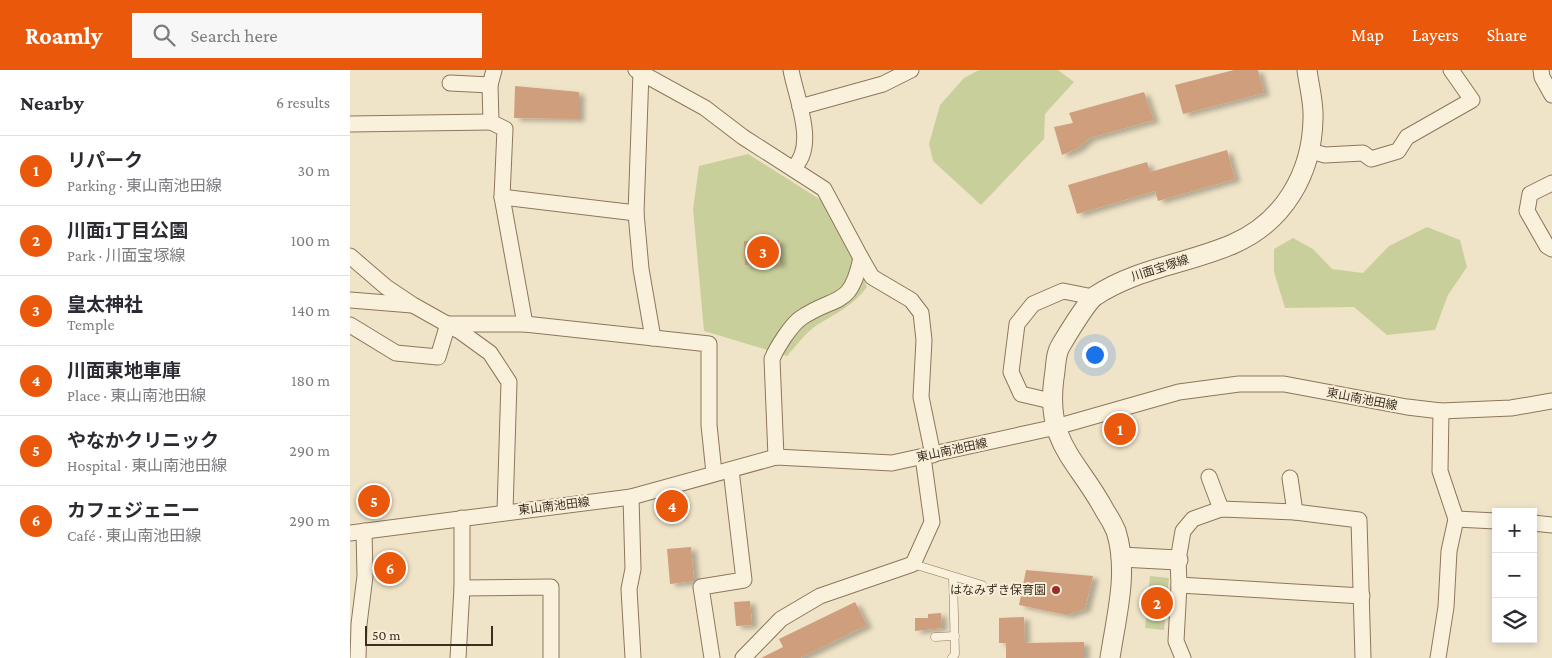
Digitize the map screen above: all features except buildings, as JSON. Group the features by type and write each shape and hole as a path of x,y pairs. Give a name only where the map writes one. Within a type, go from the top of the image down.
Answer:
{"street":[{"path":"791,70 806,139 800,162 793,168"},
{"path":"800,107 883,84 911,70"},
{"name":"川面宝塚線","path":"1110,658 1121,582 1121,557 1115,530 1099,498 1065,452 1056,427 1051,401 1059,348 1093,297 1132,276 1233,244 1272,221 1297,187 1310,151 1313,117 1307,70"},
{"path":"1310,151 1325,154 1363,153 1371,159 1398,151 1408,137 1472,100 1451,70"},
{"path":"1541,70 1542,78 1552,95"},
{"path":"653,338 641,269 636,213 638,71 705,108 743,137 824,189 872,277 911,300 921,313 924,340 921,397 928,456 932,522 913,564 820,596 781,619 743,658"},
{"path":"450,83 492,77 491,122"},
{"path":"350,124 491,122 505,129 502,197 525,324"},
{"path":"1552,183 1530,194 1527,211 1547,246 1552,249"},
{"path":"502,197 636,213"},
{"path":"350,256 386,286 413,305 448,324 490,353 509,382 505,512"},
{"path":"776,456 772,359 778,346 800,318 839,300 850,290 856,281 861,258"},
{"path":"1051,401 1021,394 1011,372 1017,324 1033,304 1063,290 1093,297"},
{"path":"350,300 413,305"},
{"path":"448,324 525,324 709,344 709,425 714,474"},
{"path":"350,325 396,353 438,357 448,324"},
{"name":"東山南池田線","path":"357,532 631,497 776,456 892,463 1056,427 1179,392 1240,384 1284,384 1407,407 1441,411 1511,408 1552,401"},
{"path":"1438,658 1446,608 1448,550 1456,519 1440,471 1441,411"},
{"path":"712,658 701,587 744,580 731,470"},
{"path":"1209,478 1221,509"},
{"path":"1290,478 1295,512"},
{"path":"631,497 633,569 629,589 633,658"},
{"path":"1183,658 1176,641 1179,585 1178,560 1183,531 1193,519 1221,509 1295,512 1359,520 1362,658"},
{"path":"458,658 462,588 462,518"},
{"path":"1456,519 1492,521"},
{"path":"1537,523 1552,524"},
{"path":"357,532 366,576 359,624 358,658"},
{"path":"1121,557 1178,560"},
{"path":"1179,585 1362,596"},
{"path":"462,588 551,586 551,658"}],"lane":[{"path":"913,564 982,585"},
{"path":"952,658 955,654 954,578"},
{"path":"935,637 955,636"}],"green space":[{"path":"979,70 1058,70 1074,82 1045,114 1044,139 981,205 933,161 929,144 940,105 964,78"},
{"path":"748,154 824,202 867,287 850,304 813,328 787,356 704,331 693,209 699,166"},
{"path":"1427,227 1460,240 1467,267 1448,295 1435,330 1387,335 1354,307 1285,308 1274,272 1274,249 1293,238 1313,249 1332,269 1363,273 1389,246"},
{"path":"1150,576 1169,578 1164,630 1145,628"}],"place":[{"name":"皇太神社","path":"763,252"},
{"name":"リパーク","path":"1120,429"},
{"name":"やなかクリニック","path":"374,501"},
{"name":"川面東地車庫","path":"672,506"},
{"name":"カフェジェニー","path":"390,568"},
{"name":"はなみずき保育園","path":"1056,590"},
{"name":"川面1丁目公園","path":"1157,603"}]}
